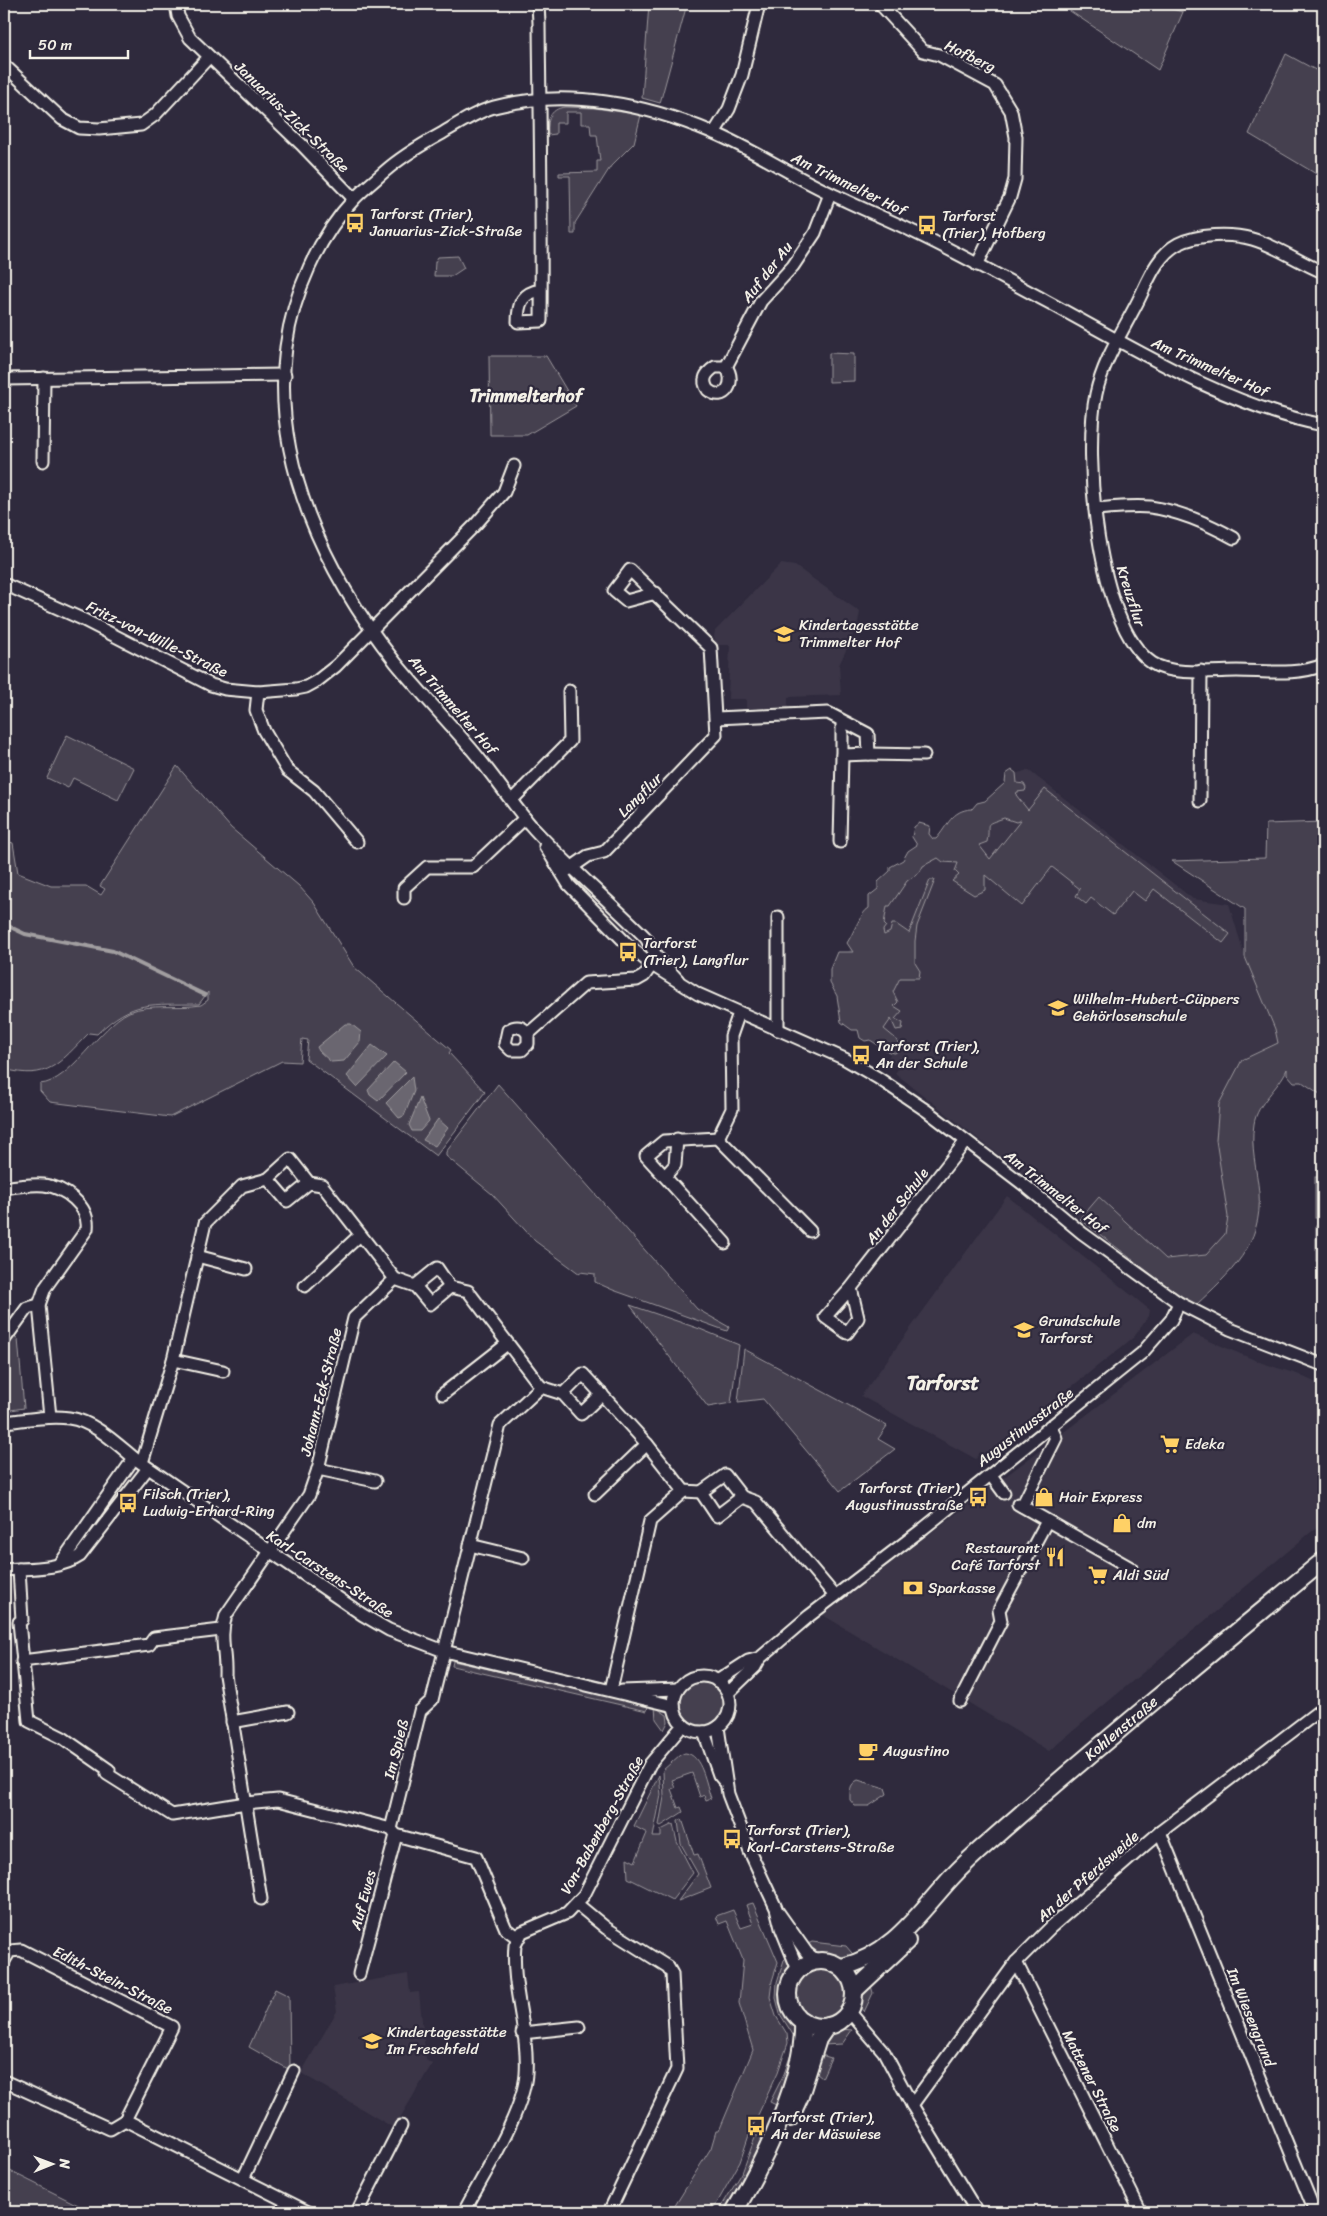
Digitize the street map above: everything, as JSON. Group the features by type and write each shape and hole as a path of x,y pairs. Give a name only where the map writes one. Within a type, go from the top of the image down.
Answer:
{"main road":[{"name":"Kohlenstraße","path":"854,1990 908,1939 928,1907 951,1878 990,1842 1222,1643 1323,1561"},
{"name":"Kohlenstraße","path":"842,1968 860,1963 881,1952 928,1907"},
{"path":"816,1960 830,1961 842,1968 851,1978 854,1990 850,2011 840,2021 826,2026 818,2027 803,2021 795,2014 788,1996 791,1981 798,1970 816,1960"},
{"path":"761,2164 795,2076 802,2045 803,2021"},
{"path":"734,2212 761,2164 784,2129 800,2096 818,2039 826,2026"}],"street":[{"name":"Januarius-Zick-Straße","path":"176,4 183,28 209,57 301,144 354,199"},
{"path":"538,4 541,290"},
{"path":"714,133 729,109 742,75 760,4"},
{"name":"Hofberg","path":"880,4 923,51 939,56 995,85 1011,111 1016,137 1015,179 1010,197 977,265"},
{"path":"4,65 62,119 79,128 99,129 141,125 155,116 209,57"},
{"name":"Am Trimmelter Hof","path":"1323,424 1279,414 1225,393 1118,341 977,265 909,230 830,194 714,133 646,108 600,100 540,101 491,108 402,156 354,199 333,226 306,274 288,332 285,376 289,450 299,490 330,562 371,629 397,664 470,747 512,800 536,832 569,884 629,946 655,961 698,994 845,1059 872,1074 966,1141 1082,1232 1179,1303 1230,1329 1323,1365"},
{"name":"Auf der Au","path":"726,367 761,302 793,266 814,233 830,194"},
{"name":"Kreuzflur","path":"1323,272 1253,239 1213,237 1179,243 1164,255 1155,268 1101,374 1092,414 1092,468 1096,509 1108,580 1126,633 1142,656 1158,667 1201,671 1305,671 1323,666"},
{"path":"4,379 285,376"},
{"path":"43,461 44,378"},
{"path":"371,629 476,524 504,492 514,466"},
{"path":"1096,509 1150,507 1205,523 1234,538"},
{"name":"Fritz-von-Wille-Straße","path":"4,584 82,619 211,685 225,689 258,692 306,687 336,666 371,629"},
{"name":"Langflur","path":"563,874 588,856 604,852 670,786 716,735 711,648 656,593"},
{"path":"1200,801 1201,671"},
{"path":"512,800 570,741 569,691"},
{"path":"258,692 256,710 264,731 287,770 314,791 357,842"},
{"path":"716,718 828,713 868,734 869,754"},
{"path":"840,842 842,721"},
{"path":"842,755 924,755"},
{"path":"404,898 404,888 427,867 472,867 525,818"},
{"name":"Am Trimmelter Hof","path":"536,832 646,938 655,961"},
{"path":"778,917 778,1030"},
{"path":"528,1034 586,983 637,980 644,976 655,961"},
{"path":"718,1138 732,1109 731,1036 739,1013"},
{"path":"725,1243 646,1156 664,1141 718,1138 810,1231"},
{"path":"665,1176 675,1165 677,1139"},
{"name":"An der Schule","path":"851,1288 966,1141"},
{"path":"4,1570 72,1562 88,1548 141,1463 173,1360 204,1223 242,1186 268,1179 290,1159 308,1183 322,1185 395,1279 415,1286 430,1304 450,1287"},
{"path":"268,1179 287,1201 308,1183"},
{"path":"4,1188 40,1185 55,1188 83,1208 87,1217 87,1229 45,1288 39,1304 50,1418"},
{"path":"305,1286 360,1236"},
{"path":"197,1256 246,1269"},
{"path":"415,1286 437,1268 450,1287 468,1292 541,1386 563,1394 581,1414 602,1394"},
{"name":"Johann-Eck-Straße","path":"221,1630 226,1615 309,1494 318,1469 354,1318 395,1279"},
{"name":"Augustinusstraße","path":"728,1693 755,1667 760,1658 835,1596 1142,1353 1171,1320 1179,1303"},
{"path":"4,1340 27,1308 39,1304"},
{"path":"443,1394 507,1344"},
{"path":"173,1360 223,1371"},
{"path":"563,1394 584,1374 647,1444 684,1491"},
{"name":"Im Spieß","path":"393,1832 420,1711 432,1700 500,1425 541,1386"},
{"name":"Karl-Carstens-Straße","path":"4,1422 71,1418 113,1441 141,1463 269,1552 363,1615 396,1633 444,1651 674,1706"},
{"path":"1050,1426 1056,1438 1020,1505 1131,1568"},
{"path":"595,1494 647,1444"},
{"path":"60,1564 141,1463"},
{"name":"Johann-Eck-Straße","path":"318,1469 375,1481"},
{"path":"613,1691 650,1521 684,1491 701,1492 725,1475 742,1497 756,1502 835,1596"},
{"path":"993,1478 1004,1493"},
{"path":"701,1492 717,1516 742,1497"},
{"path":"960,1701 1001,1621 999,1610 1047,1521"},
{"path":"470,1545 523,1558"},
{"path":"18,1569 22,1620 19,1622 29,1720 63,1738 108,1770 107,1774 164,1810 172,1815 246,1803 278,1800 476,1857 506,1929 518,1938 514,1953 526,2074 518,2109 464,2212"},
{"path":"22,1661 149,1645 154,1638 221,1630 232,1722 261,1899"},
{"name":"Augustinusstraße","path":"717,1681 748,1660 760,1658"},
{"name":"Karl-Carstens-Straße","path":"613,1691 678,1689 689,1679 699,1676 717,1681"},
{"path":"678,1689 674,1706 678,1718 690,1730 704,1732 718,1727 727,1718 730,1706 728,1693 717,1681"},
{"name":"An der Pferdsweide","path":"912,2106 1016,1962 1051,1927 1160,1832 1323,1708"},
{"path":"232,1722 288,1712"},
{"name":"Von-Babenberg-Straße","path":"518,1938 530,1927 567,1913 584,1895 650,1764 683,1725"},
{"path":"718,1727 725,1783 748,1845 776,1908 781,1928 798,1970"},
{"path":"704,1732 719,1775 725,1783"},
{"name":"Auf Ewes","path":"359,1974 393,1832"},
{"name":"Im Wiesengrund","path":"1160,1832 1314,2212"},
{"path":"577,1904 606,1928 668,1967 672,1974 677,2069 609,2212"},
{"path":"776,1908 808,1953 816,1960"},
{"name":"Edith-Stein-Straße","path":"4,1960 10,1950 21,1950 172,2027 125,2120"},
{"name":"Mattener Straße","path":"1016,1962 1141,2212"},
{"path":"850,2011 884,2052 912,2106 977,2212"},
{"path":"522,2034 579,2027"},
{"path":"243,2179 294,2071"},
{"path":"4,2080 110,2129 125,2120 308,2212"},
{"path":"357,2212 401,2126"}],"shaded area":[{"path":"649,4 687,4 660,103 642,98"},
{"path":"1049,4 1153,4 1183,12 1158,70 1064,7"},
{"path":"1286,54 1323,74 1323,178 1249,134"},
{"path":"565,107 595,108 641,115 634,143 611,166 575,223 575,234 571,234 570,176 559,176 559,173 597,172 597,161 600,161 597,135 591,135 590,124 581,124 581,112 566,112 566,123 556,123 556,134 548,135 550,116 555,110"},
{"path":"458,256 464,268 452,276 434,276 435,262 438,257"},
{"path":"829,353 854,354 854,381 829,382"},
{"path":"489,356 546,356 576,406 527,435 490,435"},
{"name":"Kindertagesstätte Trimmelter Hof","path":"781,564 795,566 860,612 857,627 839,665 841,695 788,697 788,708 746,708 746,699 728,699 730,645 717,645 714,637 715,631"},
{"path":"67,735 134,768 118,800 73,778 68,788 47,778"},
{"path":"177,766 231,828 299,886 314,903 354,967 451,1050 449,1053 485,1092 436,1156 306,1059 308,1040 302,1039 300,1062 282,1061 170,1117 50,1102 40,1091 40,1084 51,1081 63,1074 107,1029 129,1012 155,1007 201,1005 208,1000 208,992 199,1004 155,1005 132,1009 121,1015 97,1034 89,1033 61,1061 43,1071 32,1073 4,1069 4,840 13,843 18,873 51,886 86,886 101,895 105,889 100,886"},
{"path":"1012,770 1016,773 1017,783 1024,784 1025,791 1017,792 1016,795 1028,810 1045,789 1230,934 1223,943 1154,889 1145,901 1132,891 1113,915 1091,898 1086,904 1076,896 1080,889 1052,867 1022,906 985,875 985,890 974,895 952,881 959,875 955,871 958,863 943,862 938,858 923,866 920,872 907,881 890,906 887,906 884,924 886,926 883,930 884,935 890,932 892,924 896,924 909,933 930,880 935,880 917,926 915,963 920,971 919,978 900,978 893,992 898,1002 894,1006 902,1011 895,1019 903,1023 902,1029 896,1030 891,1019 884,1029 895,1038 900,1046 899,1050 895,1053 889,1052 870,1040 865,1041 860,1038 858,1030 852,1030 841,1022 837,996 830,983 830,969 837,952 853,952 847,943 860,918 869,908 869,896 878,889 878,882 890,871 890,867 903,860 908,851 917,845 912,837 914,827 919,823 930,826 929,834 933,839 936,839 959,812 972,809 977,803 985,801 1005,783 1006,774","holes":["1004,818 1016,822 1021,820 990,859 979,845 987,842 988,825"]},
{"name":"Wilhelm-Hubert-Cüppers Gehörlosenschule","path":"1028,770 1193,899 1229,904 1245,957 1275,1029 1278,1043 1242,1060 1216,1140 1228,1217 1225,1234 1206,1255 1166,1259 1099,1197 1080,1219 895,1073 899,1068 887,1059 891,1053 891,1048 840,967 887,882 960,838 1018,773"},
{"path":"1323,822 1323,1096 1302,1082 1294,1082 1287,1074 1287,1069 1259,1109 1253,1133 1253,1150 1259,1193 1259,1211 1256,1228 1250,1243 1232,1269 1196,1305 1169,1288 1080,1219 1099,1197 1166,1259 1206,1255 1225,1234 1228,1217 1216,1140 1219,1104 1242,1060 1278,1043 1275,1029 1245,957 1245,909 1172,861 1265,858 1266,824"},
{"path":"345,1024 351,1024 361,1032 360,1042 344,1061 331,1062 317,1047"},
{"path":"372,1045 387,1056 357,1087 347,1076"},
{"path":"394,1062 406,1072 378,1101 370,1095 368,1090"},
{"path":"412,1077 414,1091 404,1116 399,1118 386,1103"},
{"path":"498,1084 697,1309 729,1327 727,1331 613,1290 595,1282 595,1274 580,1272 580,1274 535,1241 492,1194 446,1156 446,1152"},
{"path":"420,1098 429,1121 420,1131 412,1131 409,1125"},
{"path":"438,1119 448,1128 435,1146 423,1140"},
{"path":"1315,1177 1323,1177 1323,1218 1315,1218"},
{"name":"Grundschule Tarforst","path":"1007,1196 1150,1310 1149,1316 1134,1337 986,1455 980,1452 976,1459 861,1396"},
{"path":"1316,1225 1323,1225 1323,1261 1316,1261"},
{"path":"630,1305 700,1329 739,1345 731,1403 708,1407"},
{"path":"12,1334 18,1339 24,1408 4,1411 4,1347"},
{"path":"1193,1334 1323,1386 1323,1522 1049,1751 823,1615"},
{"path":"744,1349 887,1426 878,1439 895,1449 840,1491 763,1399 738,1402"},
{"path":"453,1661 648,1705 647,1711 452,1666"},
{"path":"702,1682 714,1686 720,1692 724,1704 720,1716 714,1722 702,1726 690,1722 684,1716 680,1704 684,1692 690,1686"},
{"path":"655,1707 667,1715 668,1722 664,1730 656,1719"},
{"path":"685,1753 691,1755 699,1764 711,1798 706,1800 704,1795 700,1797 692,1773 672,1780 675,1787 671,1789 678,1808 681,1807 683,1812 661,1826 659,1825 664,1797 663,1770"},
{"path":"659,1775 661,1795 653,1837 661,1837 661,1830 673,1824 677,1842 693,1873 672,1900 628,1878 627,1858 635,1862 647,1833 634,1826"},
{"path":"858,1780 885,1788 887,1794 869,1806 855,1806 850,1800 850,1791 853,1784"},
{"path":"682,1819 694,1855 698,1854 711,1888 678,1901 698,1874 681,1844 678,1821"},
{"path":"753,1903 778,1962 772,1981 770,1997 776,2016 787,2034 788,2043 778,2072 750,2132 740,2162 712,2212 671,2212 711,2148 716,2131 719,2131 753,2050 739,2003 743,1960 727,1921 719,1924 716,1916 733,1910 741,1928 753,1924 746,1905"},
{"path":"812,1942 846,1946 857,1959 844,1960 823,1956 806,1945"},
{"path":"788,1956 789,1966 781,1996 787,2013 796,2025 795,2038 780,2014 776,1998 777,1982 784,1960"},
{"path":"816,1969 826,1969 839,1976 846,1989 846,1999 839,2012 826,2019 816,2019 807,2015 800,2008 796,1999 796,1989 800,1980 807,1973"},
{"name":"Kindertagesstätte Im Freschfeld","path":"408,1974 410,1993 419,1992 426,2060 432,2064 394,2128 301,2073 337,2011 333,1987"},
{"path":"870,1982 873,1993 864,2012 859,2000"},
{"path":"275,1989 289,1996 290,2070 249,2047"},
{"path":"840,2029 852,2030 842,2044 823,2045 829,2032"},
{"path":"793,2048 790,2077 776,2105 770,2102 784,2074"},
{"path":"818,2054 831,2058 822,2078 816,2073"},
{"path":"756,2135 762,2138 751,2171 727,2212 718,2212 742,2173"},
{"path":"4,2168 92,2212 4,2212"}],"waterway":[{"path":"4,924 25,934 113,951 205,995"}],"place":[{"name":"Tarforst (Trier), Januarius-Zick-Straße","path":"355,223"},
{"name":"Tarforst (Trier), Hofberg","path":"927,225"},
{"name":"Kindertagesstätte Trimmelter Hof","path":"784,634"},
{"name":"Tarforst (Trier), Langflur","path":"628,952"},
{"name":"Wilhelm-Hubert-Cüppers Gehörlosenschule","path":"1058,1008"},
{"name":"Tarforst (Trier), An der Schule","path":"861,1055"},
{"name":"Grundschule Tarforst","path":"1024,1330"},
{"name":"Edeka","path":"1170,1444"},
{"name":"Tarforst (Trier), Augustinusstraße","path":"978,1497"},
{"name":"Hair Express","path":"1044,1497"},
{"name":"Filsch (Trier), Ludwig-Erhard-Ring","path":"128,1503"},
{"name":"dm","path":"1122,1523"},
{"name":"Restaurant Café Tarforst","path":"1055,1557"},
{"name":"Aldi Süd","path":"1098,1575"},
{"name":"Sparkasse","path":"913,1588"},
{"name":"Augustino","path":"868,1751"},
{"name":"Tarforst (Trier), Karl-Carstens-Straße","path":"732,1839"},
{"name":"Kindertagesstätte Im Freschfeld","path":"372,2041"},
{"name":"Tarforst (Trier), An der Mäswiese","path":"756,2126"}],"district":[{"name":"Trimmelterhof","path":"526,396"},
{"name":"Tarforst","path":"943,1383"}]}
